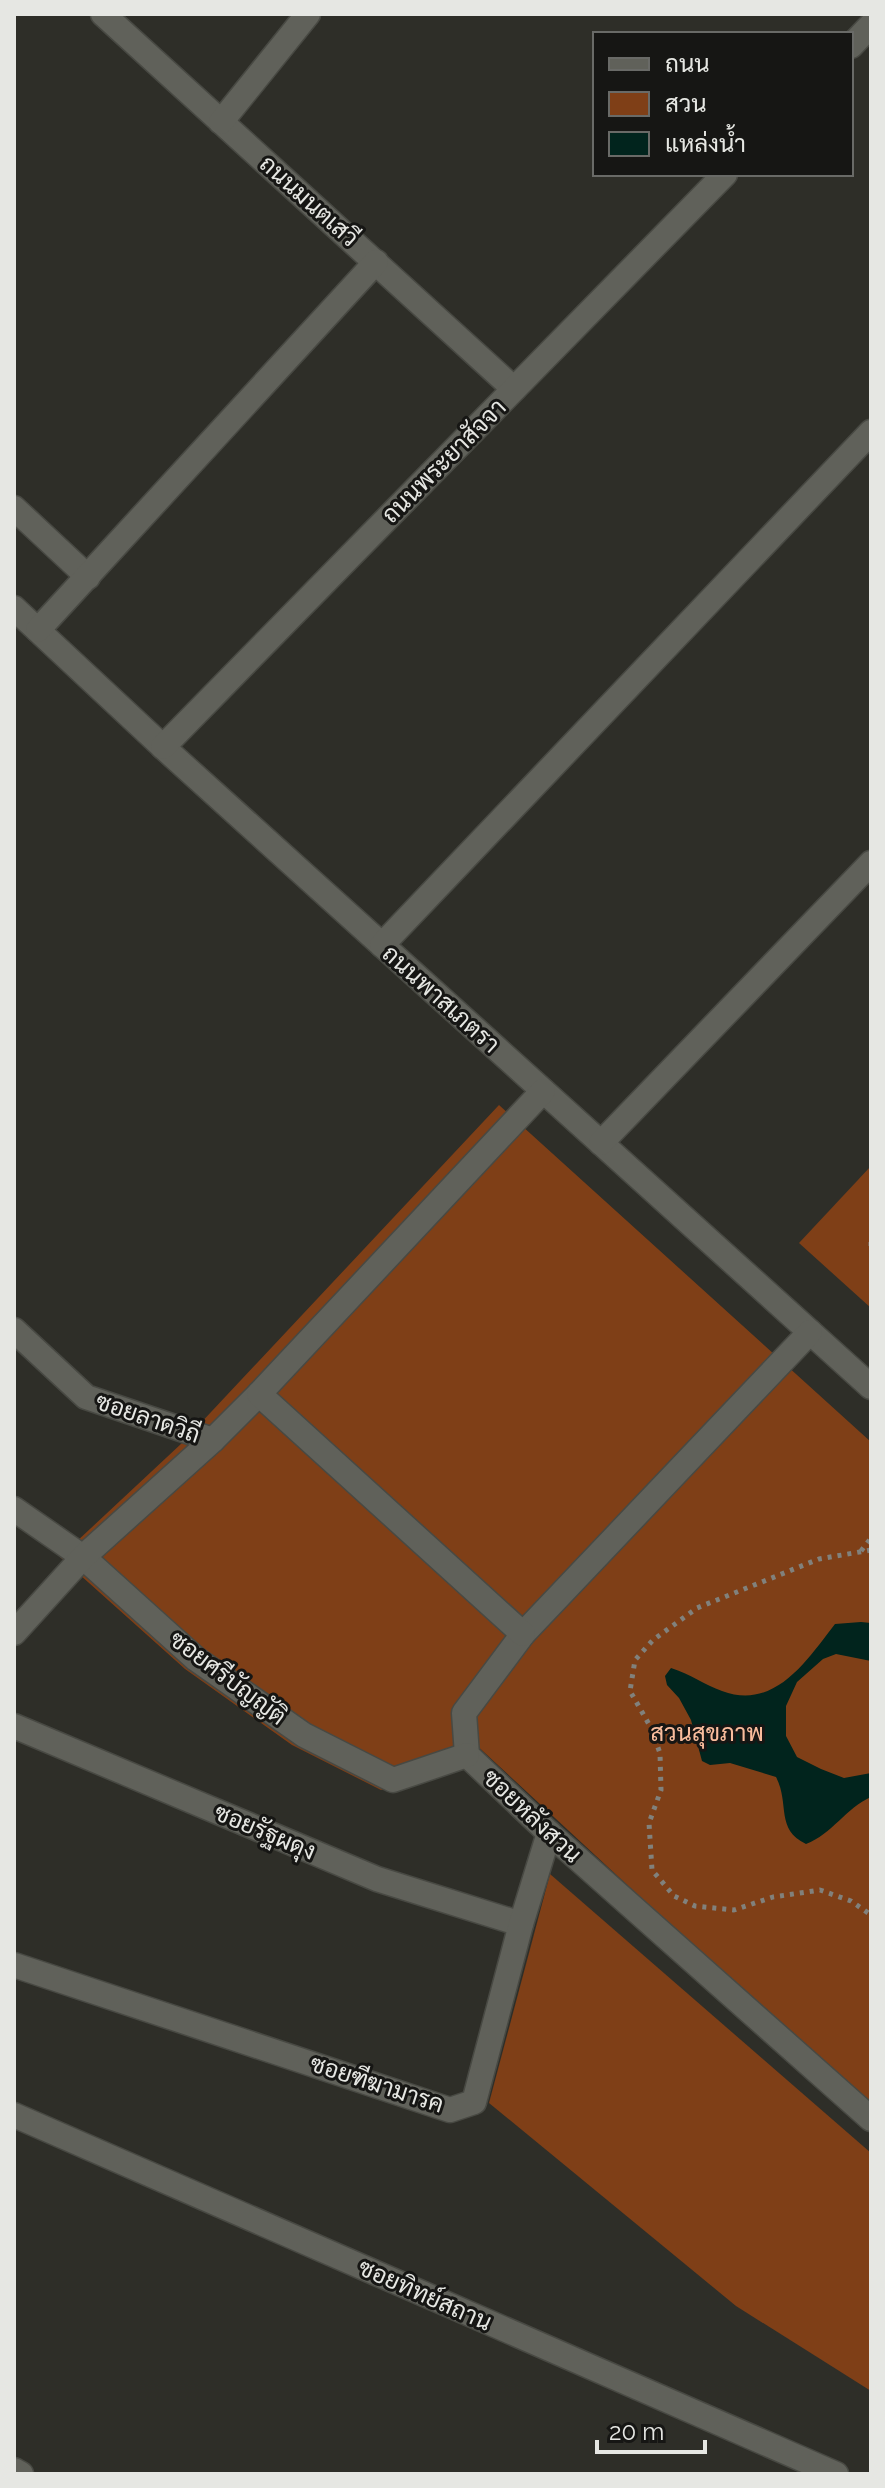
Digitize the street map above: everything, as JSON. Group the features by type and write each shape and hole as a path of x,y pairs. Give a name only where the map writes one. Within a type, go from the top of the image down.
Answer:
{"street":[{"name":"ถนนมนตเสวี","path":"103,14 514,389"},
{"path":"221,122 308,14"},
{"path":"853,44 871,25"},
{"name":"ถนนพระยาสัจจา","path":"163,747 723,176"},
{"path":"38,630 376,262"},
{"path":"382,945 871,432"},
{"path":"14,508 88,577"},
{"name":"ถนนพาสเภตรา","path":"14,608 163,747 871,1387"},
{"path":"601,1143 871,863"},
{"path":"14,1633 83,1557 213,1440 259,1394 543,1091"},
{"name":"ซอยลาดวิถี","path":"14,1330 86,1397 213,1440"},
{"name":"ซอยหลังสวน","path":"810,1332 523,1634 464,1713 467,1755 549,1833 871,2119"},
{"path":"259,1394 523,1634"},
{"name":"ซอยศรีบัญญัติ","path":"14,1509 83,1557 196,1659 304,1735 393,1780 467,1755"},
{"name":"ซอยรัฐผดุง","path":"14,1726 377,1879 521,1924"},
{"name":"ซอยฑีฆามารค","path":"14,1965 450,2110 474,2102 521,1924 549,1833"},
{"name":"ซอยทิทย์สถาน","path":"14,2115 836,2474"},
{"path":"14,2470 21,2474"}],"path":[{"path":"871,1242 871,1248"},
{"path":"861,1551 871,1538"},
{"path":"871,1550 819,1559 697,1608 653,1640 635,1660 630,1691 650,1726 660,1753 661,1790 649,1823 652,1870 674,1896 695,1906 734,1910 773,1897 820,1890 851,1901 871,1915"}],"green space":[{"name":"สวนสุขภาพ","path":"499,1105 871,1442 871,2111 473,1742 454,1764 381,1790 292,1745 185,1669 60,1557 182,1443"},
{"path":"871,1166 871,1308 799,1243"},
{"path":"550,1874 871,2153 871,2391 736,2306 489,2103"}],"water":[{"path":"871,1623 871,1661 836,1654 823,1659 797,1682 786,1706 786,1736 797,1757 844,1778 871,1773 871,1797 824,1834 806,1844 790,1831 776,1777 730,1763 710,1765 702,1761 691,1720 679,1698 667,1685 665,1676 671,1668 722,1691 741,1695 758,1694 788,1678 835,1624"}]}
